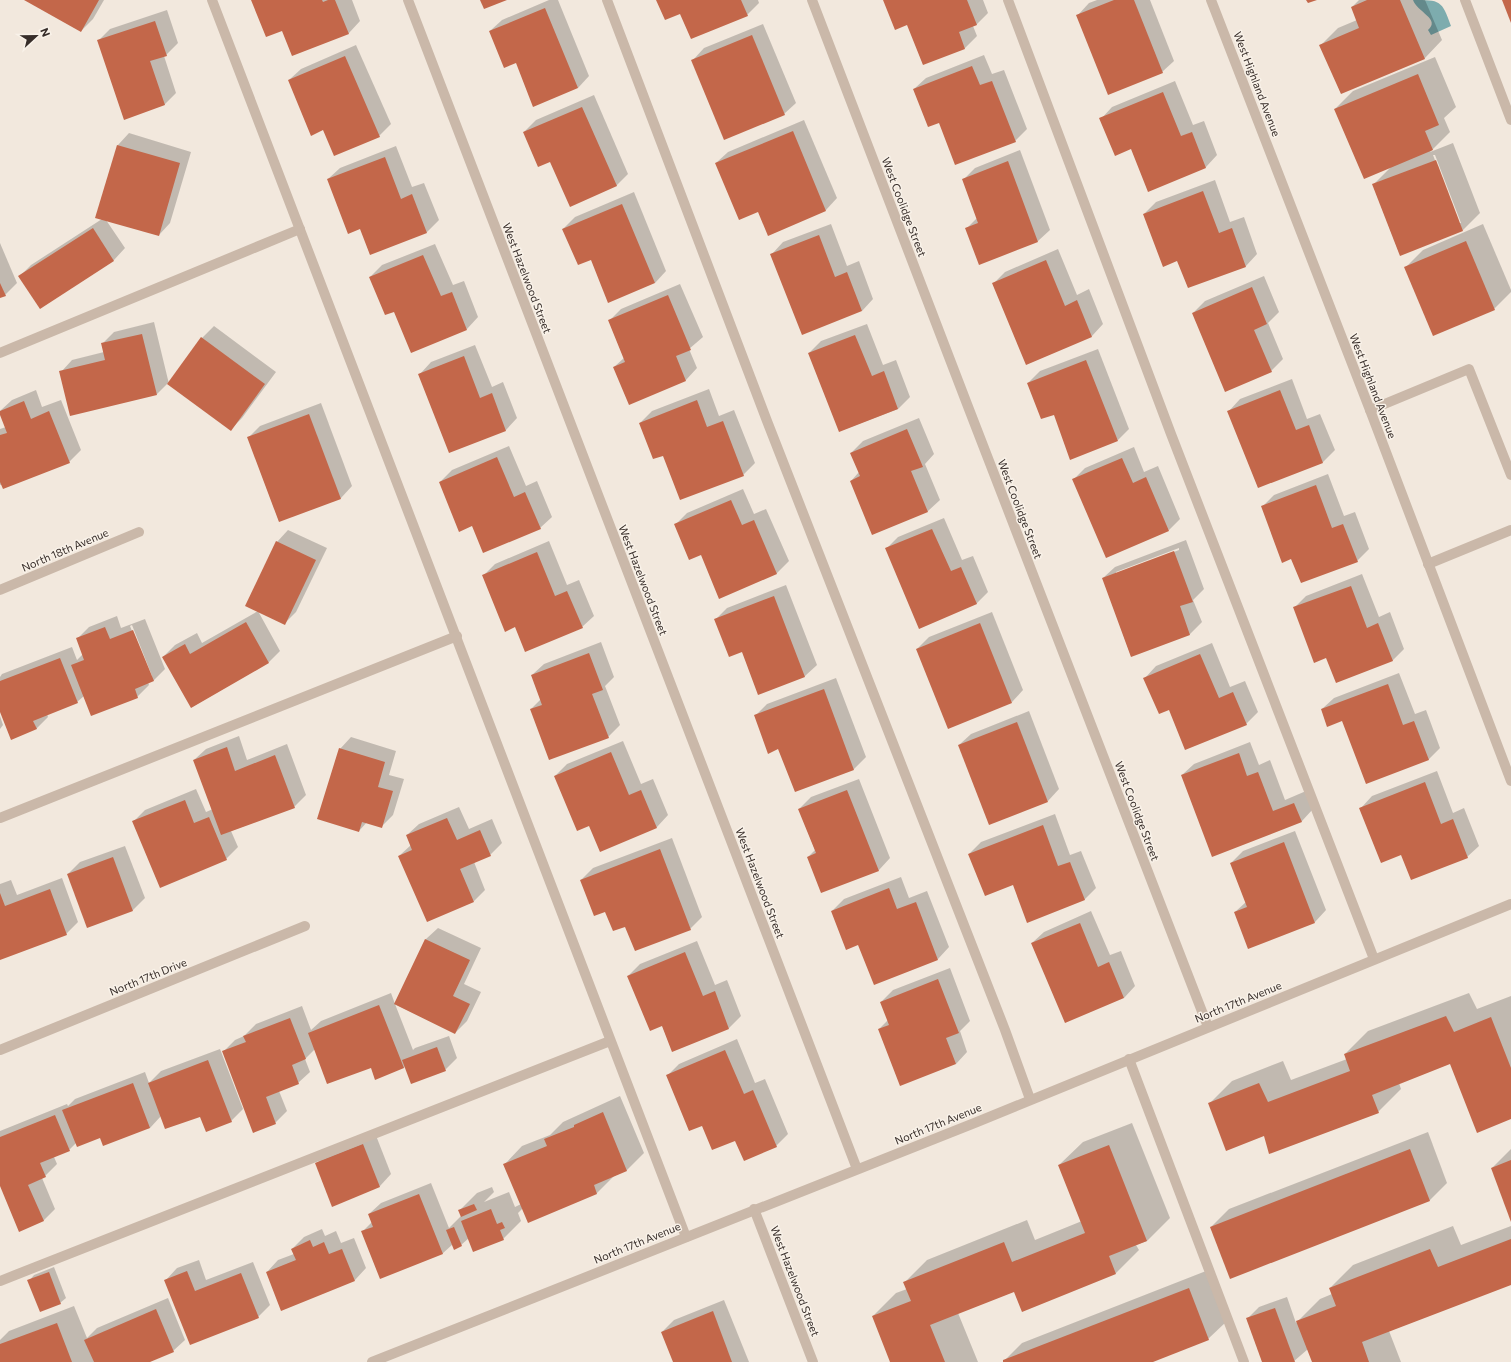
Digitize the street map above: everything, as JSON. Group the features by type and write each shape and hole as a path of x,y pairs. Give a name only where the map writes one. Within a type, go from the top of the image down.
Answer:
{"street":[{"path":"212,0 457,636 610,1041 686,1237"},
{"name":"West Hazelwood Street","path":"408,0 857,1169"},
{"path":"607,0 767,420 1005,1030 1030,1099"},
{"name":"West Coolidge Street","path":"812,0 1208,1027"},
{"path":"1008,0 1172,434 1374,959"},
{"name":"West Highland Avenue","path":"1211,0 1370,410 1511,781"},
{"path":"1465,0 1511,120"},
{"path":"0,353 300,229"},
{"path":"1370,410 1469,370 1511,475"},
{"path":"1428,564 1511,530"},
{"name":"North 18th Avenue","path":"0,590 139,532"},
{"path":"0,818 457,636"},
{"name":"North 17th Avenue","path":"372,1362 857,1169 1511,904"},
{"name":"North 17th Drive","path":"0,1050 305,926"},
{"path":"0,1281 610,1041"},
{"path":"1129,1059 1244,1362"},
{"name":"West Hazelwood Street","path":"754,1210 813,1362"}],"water":[{"path":"1413,0 1429,0 1439,3 1445,11 1451,26 1431,35 1428,30 1432,22"}],"building":[{"path":"24,0 99,0 81,32"},
{"path":"251,0 322,0 323,2 335,0 349,34 292,56 282,31 266,37"},
{"path":"480,0 507,0 484,9"},
{"path":"656,0 741,0 748,16 691,39 680,14 665,20"},
{"path":"883,0 967,0 977,25 959,32 965,49 923,65 907,25 895,30"},
{"path":"1114,0 1134,0 1163,73 1108,95 1076,15"},
{"path":"1306,0 1317,0 1308,3"},
{"path":"1367,0 1400,0 1425,59 1341,94 1319,45 1359,28 1351,7"},
{"path":"1502,0 1511,0 1511,23"},
{"path":"545,8 578,88 533,107 516,63 504,68 489,31"},
{"path":"155,21 167,56 150,61 165,105 124,120 97,40"},
{"path":"752,35 785,115 724,140 691,60"},
{"path":"345,56 380,137 334,156 323,130 311,136 288,80"},
{"path":"972,66 980,85 992,81 1016,142 955,165 939,123 928,127 913,89"},
{"path":"1418,74 1439,125 1425,131 1433,150 1364,179 1334,109"},
{"path":"1163,92 1181,136 1192,132 1206,168 1148,192 1131,149 1115,156 1099,118"},
{"path":"582,107 617,186 570,207 550,162 538,167 523,132"},
{"path":"793,131 826,211 768,236 758,212 739,220 715,163"},
{"path":"117,145 180,163 159,236 95,218"},
{"path":"385,157 401,199 412,194 427,233 370,255 360,229 348,234 327,179"},
{"path":"1436,160 1463,231 1400,256 1372,184"},
{"path":"1008,161 1038,242 979,265 965,228 978,223 962,179"},
{"path":"1203,191 1219,233 1232,228 1246,267 1188,288 1177,261 1163,267 1143,214"},
{"path":"622,204 655,283 608,303 591,260 578,265 562,229"},
{"path":"93,228 114,261 40,309 18,276"},
{"path":"819,235 835,277 847,272 862,311 802,335 770,254"},
{"path":"1466,241 1495,310 1433,336 1404,267"},
{"path":"423,255 441,296 452,292 467,330 411,353 394,312 385,315 369,277"},
{"path":"1046,260 1065,306 1077,300 1092,337 1026,365 992,283"},
{"path":"0,283 6,296 0,298"},
{"path":"1252,287 1267,324 1254,330 1272,372 1225,392 1192,313"},
{"path":"668,295 691,350 676,356 686,381 629,405 613,367 625,362 608,320"},
{"path":"142,334 157,395 70,416 59,371 105,360 101,343"},
{"path":"855,335 872,376 884,371 898,409 839,432 808,353"},
{"path":"201,337 265,384 231,431 167,384"},
{"path":"464,356 480,398 492,393 506,431 449,453 418,374"},
{"path":"1086,360 1118,441 1070,460 1054,415 1041,419 1027,383"},
{"path":"1280,390 1296,430 1309,425 1323,463 1258,488 1227,411"},
{"path":"697,400 707,427 723,421 744,476 680,500 663,456 653,459 639,423"},
{"path":"24,401 31,419 49,411 70,463 3,489 0,482 0,435 7,433 0,415 0,411"},
{"path":"309,414 341,499 279,522 247,437"},
{"path":"907,429 923,467 911,471 928,512 872,535 850,481 860,476 850,453"},
{"path":"497,457 514,497 525,492 541,529 483,553 472,526 459,532 439,482"},
{"path":"1122,458 1133,483 1146,477 1169,531 1106,558 1072,479"},
{"path":"1316,485 1332,528 1343,524 1358,562 1301,583 1291,559 1282,563 1261,506"},
{"path":"731,500 742,525 754,520 777,574 719,599 701,555 689,560 674,524"},
{"path":"932,529 951,571 961,567 977,604 919,629 885,548"},
{"path":"276,541 316,560 285,625 245,606"},
{"path":"1174,551 1193,602 1180,606 1190,635 1131,657 1102,578"},
{"path":"537,552 555,596 567,591 583,628 525,652 515,627 505,632 482,575"},
{"path":"1351,586 1367,628 1378,623 1393,661 1336,683 1326,658 1314,663 1293,607"},
{"path":"774,596 805,677 758,695 742,652 729,657 714,619"},
{"path":"246,622 269,663 191,708 162,657 185,644 190,654"},
{"path":"980,623 1012,703 948,729 916,649"},
{"path":"105,627 110,639 133,630 154,681 135,689 138,698 91,716 71,665 84,660 76,638"},
{"path":"589,653 603,690 592,694 609,738 549,760 530,709 542,705 531,675"},
{"path":"1200,654 1219,698 1233,692 1247,725 1185,750 1169,710 1159,714 1143,678"},
{"path":"60,658 78,703 33,721 37,729 11,740 0,712 0,681"},
{"path":"1388,684 1403,725 1414,721 1429,760 1366,784 1342,721 1327,727 1321,709"},
{"path":"824,689 854,770 795,792 778,749 768,754 754,715"},
{"path":"1017,722 1048,802 989,825 958,745"},
{"path":"227,747 235,771 275,755 295,808 221,835 193,760"},
{"path":"339,748 385,762 378,787 393,791 382,828 362,822 359,832 317,819"},
{"path":"611,752 629,795 641,790 657,828 600,852 589,826 577,831 554,776"},
{"path":"1239,753 1247,776 1258,772 1273,811 1294,803 1302,822 1212,857 1181,775"},
{"path":"1425,782 1441,824 1453,819 1468,858 1411,880 1401,855 1381,863 1359,808"},
{"path":"847,790 879,871 821,893 807,857 816,853 798,809"},
{"path":"185,800 194,823 209,817 227,860 160,888 132,821"},
{"path":"447,818 457,840 480,830 491,856 460,869 474,902 427,922 398,856 412,850 406,835"},
{"path":"1043,825 1058,866 1070,862 1085,900 1027,923 1013,885 985,896 968,854"},
{"path":"1284,842 1315,923 1248,949 1234,912 1247,907 1230,863"},
{"path":"660,849 691,930 635,951 625,927 613,931 605,912 594,916 580,880"},
{"path":"113,857 133,911 87,928 67,874"},
{"path":"889,888 897,909 916,902 938,960 874,985 858,945 846,950 831,911"},
{"path":"50,889 67,935 0,960 0,893 5,906"},
{"path":"1080,923 1098,967 1109,962 1124,998 1065,1023 1031,943"},
{"path":"425,939 470,960 453,996 470,1004 455,1034 394,1004"},
{"path":"685,952 703,996 715,991 729,1029 672,1052 662,1026 650,1031 627,976"},
{"path":"938,979 959,1033 946,1038 956,1064 900,1086 878,1029 889,1025 880,1002"},
{"path":"379,1005 404,1068 375,1080 371,1068 327,1084 308,1033"},
{"path":"1446,1016 1454,1032 1491,1017 1511,1068 1511,1119 1477,1133 1450,1064 1372,1095 1379,1113 1269,1154 1264,1136 1226,1151 1208,1103 1259,1083 1268,1102 1350,1071 1344,1054"},
{"path":"290,1018 306,1059 292,1065 299,1084 266,1097 276,1124 253,1133 222,1051 246,1042 243,1036"},
{"path":"437,1047 446,1071 411,1084 402,1060"},
{"path":"725,1050 744,1094 753,1090 777,1147 744,1161 735,1141 712,1150 702,1126 689,1131 666,1075"},
{"path":"208,1060 232,1122 206,1132 200,1117 165,1129 148,1083"},
{"path":"133,1083 150,1128 103,1146 100,1138 77,1147 62,1110"},
{"path":"603,1112 627,1171 594,1185 597,1194 528,1223 503,1164 547,1146 544,1139 574,1127 574,1125"},
{"path":"55,1115 70,1151 40,1163 46,1177 28,1185 44,1221 19,1232 0,1186 0,1137"},
{"path":"363,1144 380,1187 332,1207 315,1163"},
{"path":"1109,1145 1147,1241 1109,1256 1116,1274 1022,1312 1014,1292 930,1325 945,1362 890,1362 872,1316 911,1301 903,1282 1004,1242 1012,1262 1085,1233 1058,1165"},
{"path":"1410,1149 1430,1201 1230,1279 1210,1227"},
{"path":"1511,1160 1511,1222 1491,1168"},
{"path":"419,1194 443,1254 380,1279 361,1231 373,1227 368,1214"},
{"path":"474,1204 477,1210 461,1217 458,1210"},
{"path":"491,1209 497,1224 502,1222 505,1228 500,1230 504,1240 473,1252 461,1221"},
{"path":"454,1227 462,1246 454,1250 446,1230"},
{"path":"1511,1239 1511,1285 1362,1342 1369,1362 1312,1362 1296,1321 1336,1306 1329,1288 1430,1249 1438,1267"},
{"path":"310,1240 313,1247 324,1242 329,1254 342,1249 355,1281 281,1311 266,1272 296,1260 291,1249"},
{"path":"187,1271 195,1291 241,1273 259,1318 190,1345 164,1280"},
{"path":"49,1272 61,1304 40,1312 27,1280"},
{"path":"1189,1288 1209,1340 1153,1362 1003,1362 1003,1360"},
{"path":"1275,1308 1295,1362 1262,1362 1246,1318"},
{"path":"156,1309 174,1352 150,1362 94,1362 84,1340"},
{"path":"713,1311 732,1362 673,1362 661,1332"},
{"path":"57,1323 72,1362 0,1362 0,1344"}]}
